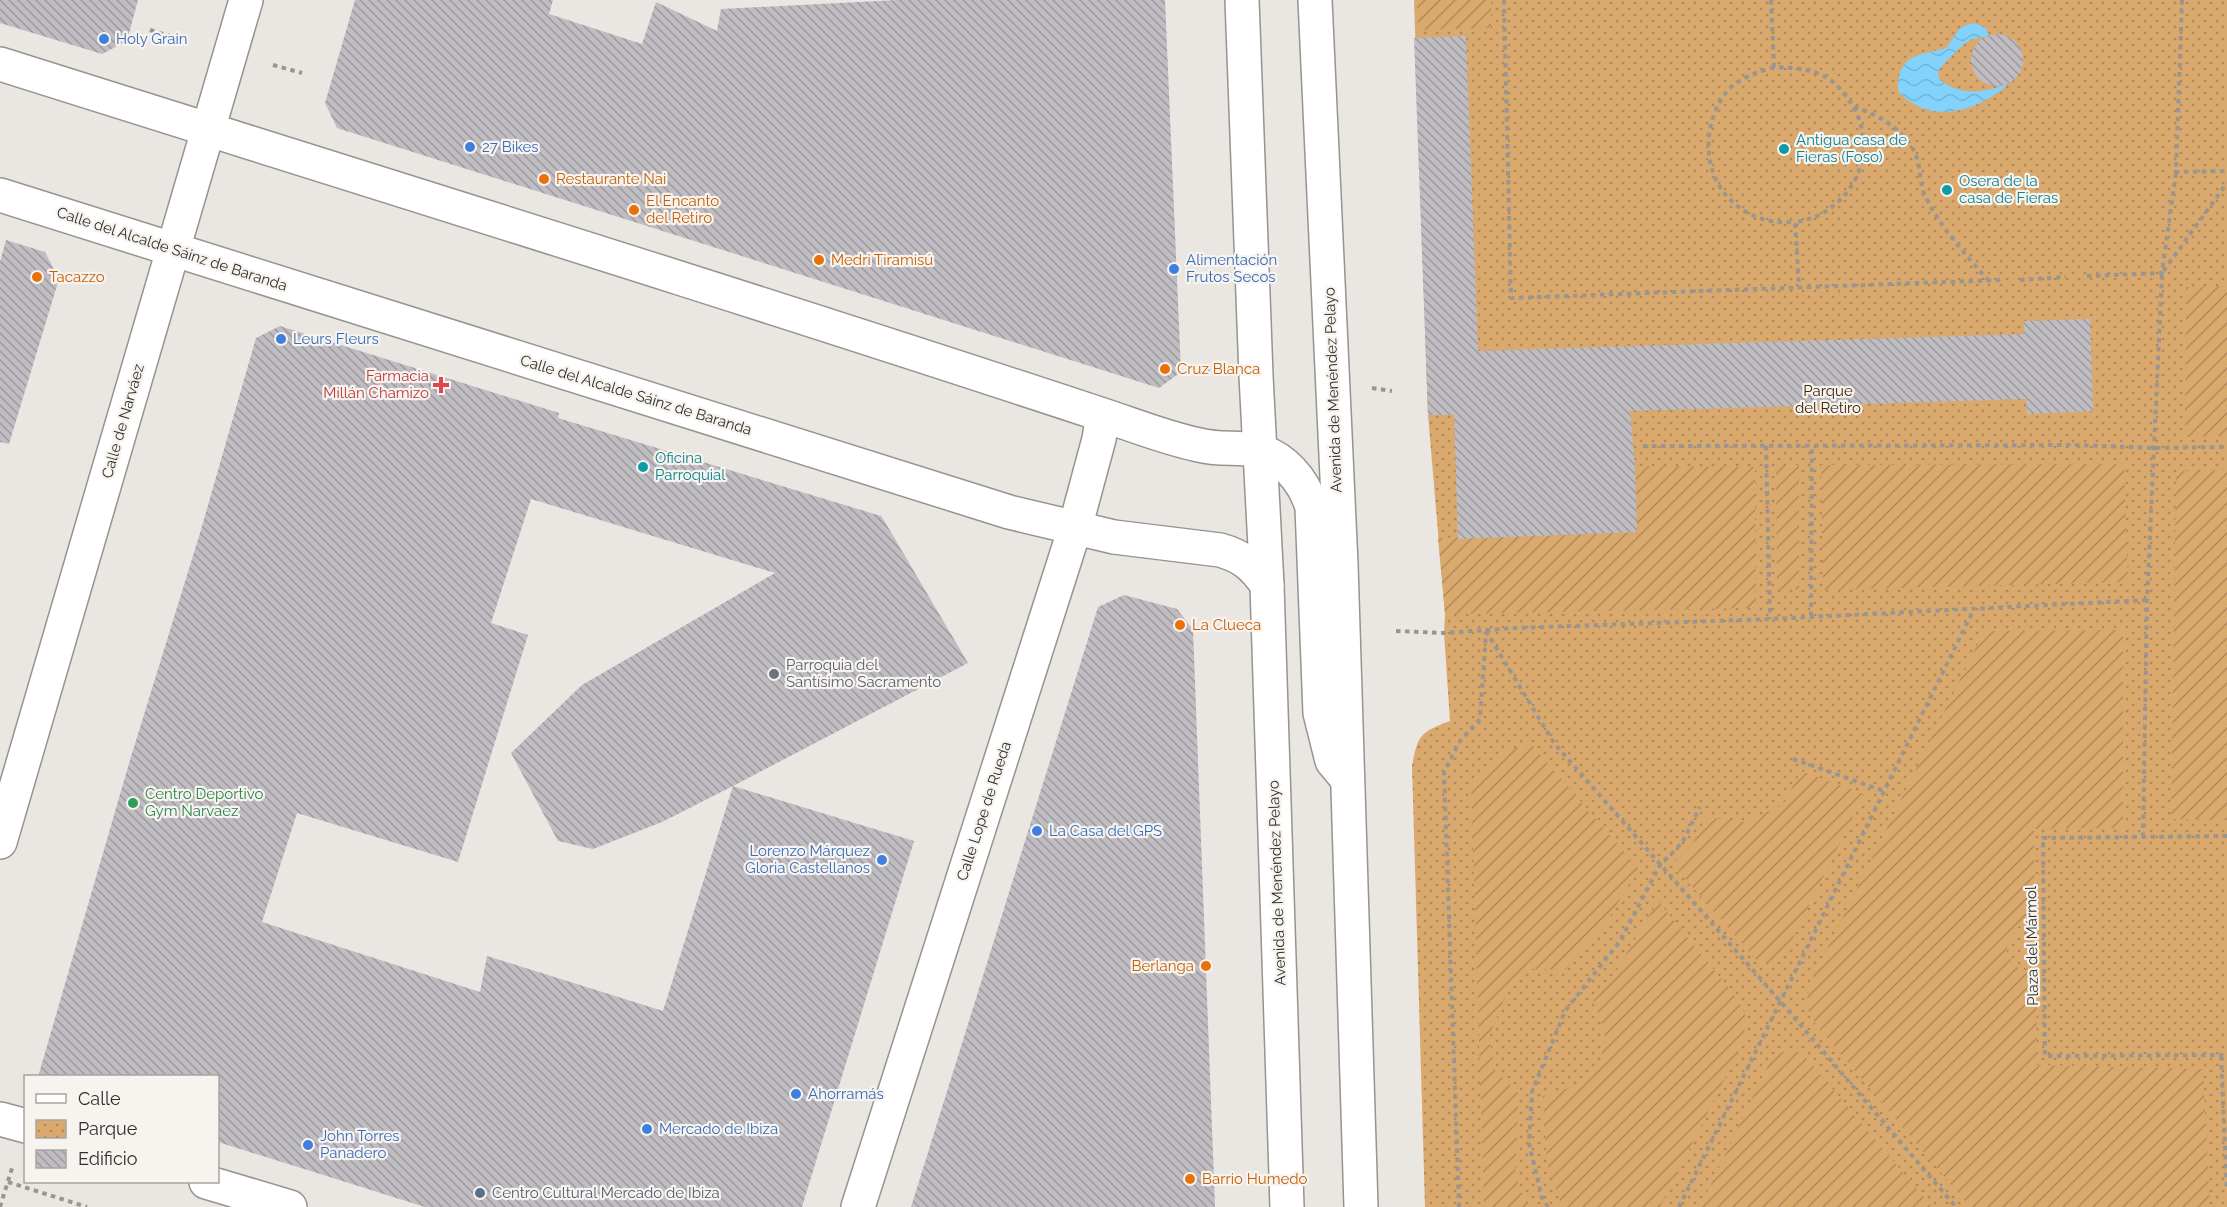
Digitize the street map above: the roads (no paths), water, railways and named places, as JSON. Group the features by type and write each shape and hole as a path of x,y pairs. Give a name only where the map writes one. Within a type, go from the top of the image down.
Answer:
{"street":[{"name":"Calle de Narváez","path":"0,842 246,0"},
{"name":"Avenida de Menéndez Pelayo","path":"1242,0 1259,451 1267,585 1287,1207"},
{"name":"Avenida de Menéndez Pelayo","path":"1315,0 1341,564 1361,1207"},
{"path":"0,64 675,277 1180,441 1215,448 1259,451"},
{"name":"Calle del Alcalde Sáinz de Baranda","path":"0,195 1010,512 1114,537 1231,553 1245,559 1257,570 1267,585"},
{"name":"Calle Lope de Rueda","path":"858,1207 1075,528 1099,439 1101,426 1099,414"},
{"name":"Avenida de Menéndez Pelayo","path":"1259,451 1278,460 1297,476 1312,507 1320,713 1332,761 1347,779"},
{"path":"0,1119 24,1125"},
{"path":"209,1183 290,1207"}],"water":[{"path":"1974,23 1986,28 1989,35 1972,39 1962,46 1941,67 1938,72 1939,79 1965,91 1983,91 2010,83 1984,101 1954,111 1939,112 1925,109 1911,102 1898,91 1901,69 1906,63 1919,55 1946,48 1961,27"}],"place":[{"name":"Holy Grain","path":"104,39"},
{"name":"27 Bikes","path":"470,147"},
{"name":"Antigua casa de Fieras (Foso)","path":"1784,149"},
{"name":"Restaurante Nai","path":"544,179"},
{"name":"Osera de la casa de Fieras","path":"1947,190"},
{"name":"El Encanto del Retiro","path":"634,210"},
{"name":"Medri Tiramisú","path":"819,260"},
{"name":"Alimentación Frutos Secos","path":"1174,269"},
{"name":"Tacazzo","path":"37,277"},
{"name":"Leurs Fleurs","path":"281,339"},
{"name":"Cruz Blanca","path":"1165,369"},
{"name":"Farmacia Millán Chamizo","path":"441,385"},
{"name":"Oficina Parroquial","path":"643,467"},
{"name":"La Clueca","path":"1180,625"},
{"name":"Parroquia del Santísimo Sacramento","path":"774,674"},
{"name":"Centro Deportivo Gym Narvaez","path":"133,803"},
{"name":"La Casa del GPS","path":"1037,831"},
{"name":"Lorenzo Márquez Gloria Castellanos","path":"882,860"},
{"name":"Berlanga","path":"1206,966"},
{"name":"Ahorramás","path":"796,1094"},
{"name":"Mercado de Ibiza","path":"647,1129"},
{"name":"John Torres Panadero","path":"308,1145"},
{"name":"Barrio Humedo","path":"1190,1179"},
{"name":"Centro Cultural Mercado de Ibiza","path":"480,1193"}],"park label":[{"name":"Parque del Retiro","path":"1828,400"}]}
